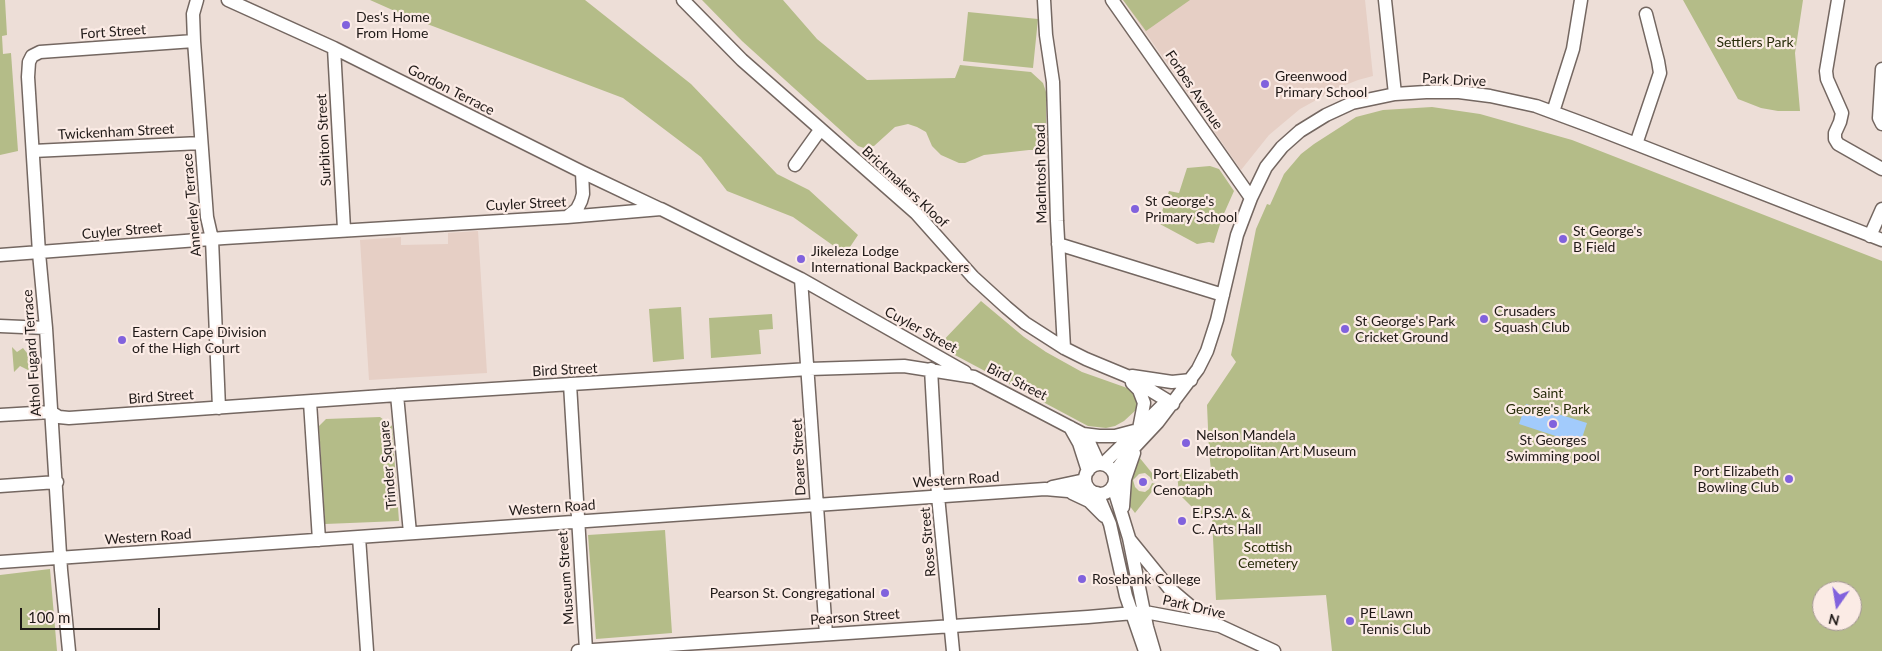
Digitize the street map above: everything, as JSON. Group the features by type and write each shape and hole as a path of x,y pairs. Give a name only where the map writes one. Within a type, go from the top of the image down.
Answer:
{"street":[{"name":"Annerley Terrace","path":"197,0 193,14 194,41 201,143 212,239 220,408"},
{"name":"Gordon Terrace","path":"228,0 334,48 660,209"},
{"name":"Brickmakers Kloof","path":"683,0 742,60 916,213 973,277 1025,323 1064,348 1174,399"},
{"name":"MacIntosh Road","path":"1044,0 1045,28 1051,64 1054,110 1058,244 1064,348"},
{"name":"Forbes Avenue","path":"1112,0 1251,198"},
{"path":"1385,0 1395,94"},
{"path":"1552,112 1573,49 1581,0"},
{"path":"1838,0 1826,71 1827,79 1842,113 1834,136 1838,144 1882,169"},
{"path":"1636,144 1660,73 1646,14"},
{"name":"Fort Street","path":"35,54 40,52 194,41"},
{"name":"Surbiton Street","path":"334,48 344,229"},
{"name":"Athol Fugard Terrace","path":"35,54 29,62 28,68 39,253 69,651"},
{"path":"1882,69 1879,113 1882,124"},
{"name":"Park Drive","path":"1094,477 1191,380 1207,351 1237,235 1251,198 1266,167 1300,131 1326,114 1352,103 1395,94 1426,92 1467,93 1536,106 1876,238"},
{"path":"795,165 820,130"},
{"name":"Twickenham Street","path":"33,151 201,143"},
{"path":"566,217 577,209 581,201 583,194 582,172"},
{"name":"Cuyler Street","path":"0,255 344,229 566,217 660,209 801,279 974,377"},
{"path":"1876,238 1882,210"},
{"path":"1058,244 1223,295"},
{"name":"Deare Street","path":"801,279 809,369 826,634"},
{"path":"0,326 46,328"},
{"name":"Bird Street","path":"0,415 51,412 59,417 69,418 570,384 888,366 931,369 974,377 1083,434"},
{"name":"Rose Street","path":"931,369 938,496 953,651"},
{"path":"1112,370 1133,384 1142,395 1144,403 1123,492 1127,532 1145,651"},
{"path":"1127,376 1172,382 1191,380"},
{"name":"Museum Street","path":"570,384 586,650"},
{"name":"Trinder Square","path":"397,395 410,533"},
{"path":"310,402 318,540"},
{"path":"1070,426 1094,477 1110,524 1126,596 1139,613 1154,651"},
{"path":"1083,434 1115,436 1138,434"},
{"path":"1083,434 1088,440 1094,477 1106,492 1115,482 1114,473 1110,467 1094,477"},
{"name":"Park Drive","path":"1114,473 1138,434"},
{"name":"Western Road","path":"1045,489 1067,482 1094,477"},
{"name":"Western Road","path":"0,562 938,496 1045,489 1068,491 1094,477"},
{"path":"0,486 57,482"},
{"path":"1113,486 1127,532 1169,588 1195,610 1220,626"},
{"path":"1068,491 1089,501 1110,524"},
{"path":"359,537 367,651"},
{"name":"Park Drive","path":"1139,613 1220,626 1274,651"},
{"name":"Pearson Street","path":"578,651 662,648 826,634 1139,613"}],"shaded area":[{"name":"Greenwood Primary School","path":"1123,0 1365,0 1373,76 1338,88 1300,109 1269,135 1241,170"},
{"path":"478,231 487,373 369,380 360,240 401,237 401,245 448,244 448,233"}],"green space":[{"path":"0,0 5,0 7,35 2,36 3,54 11,53 18,151 0,155"},
{"path":"370,0 585,0 691,84 777,174 809,190 858,235 850,247 838,249 793,217 727,191 701,157 623,98 406,16"},
{"path":"702,0 783,0 817,39 867,80 955,78 960,65 1031,72 1043,83 1046,92 1046,142 1039,150 984,155 965,163 959,163 941,155 932,146 926,132 908,124 895,127 874,146 864,148 858,146 742,41"},
{"path":"1123,0 1190,0 1146,31"},
{"name":"Settlers Park","path":"1683,0 1803,0 1795,53 1800,111 1778,111 1761,108 1738,99"},
{"path":"968,12 1038,19 1033,68 963,61"},
{"name":"Saint George's Park","path":"1432,107 1480,114 1572,140 1882,261 1882,651 1332,651 1326,595 1216,600 1212,517 1199,514 1179,494 1177,473 1211,470 1207,405 1236,362 1231,355 1256,229 1267,204 1270,205 1284,174 1301,154 1356,117 1383,110"},
{"path":"1210,166 1219,169 1234,191 1222,218 1214,243 1197,244 1158,223 1169,191 1179,193 1187,168"},
{"path":"981,301 1024,337 1046,352 1082,372 1130,389 1134,393 1138,405 1137,409 1124,421 1115,426 1106,428 1088,426 938,346"},
{"path":"681,307 684,359 653,362 649,309"},
{"path":"772,314 773,329 759,330 761,354 711,358 709,318"},
{"path":"12,347 17,352 23,348 27,353 33,355 34,373 20,366 14,372"},
{"path":"380,417 392,426 399,521 325,524 319,426 326,419"},
{"path":"1139,457 1156,481 1152,481 1145,473 1139,474 1133,480 1135,487 1139,491 1145,492 1152,483 1156,484 1135,513 1129,505 1128,489"},
{"path":"665,530 672,633 596,639 588,535"},
{"path":"50,569 57,651 0,651 0,575"}],"water":[{"name":"St Georges Swimming pool","path":"1526,404 1587,423 1580,444 1519,424"}],"place":[{"name":"Des's Home From Home","path":"346,25"},
{"name":"Greenwood Primary School","path":"1265,84"},
{"name":"St George's Primary School","path":"1135,209"},
{"name":"St George's B Field","path":"1563,239"},
{"name":"Jikeleza Lodge International Backpackers","path":"801,259"},
{"name":"Crusaders Squash Club","path":"1484,319"},
{"name":"St George's Park Cricket Ground","path":"1345,329"},
{"name":"Eastern Cape Division of the High Court","path":"122,340"},
{"name":"St Georges Swimming pool","path":"1553,424"},
{"name":"Nelson Mandela Metropolitan Art Museum","path":"1186,443"},
{"name":"Port Elizabeth Bowling Club","path":"1789,479"},
{"name":"Port Elizabeth Cenotaph","path":"1143,482"},
{"name":"E.P.S.A. & C. Arts Hall","path":"1182,521"},
{"name":"Rosebank College","path":"1082,579"},
{"name":"Pearson St. Congregational","path":"885,593"},
{"name":"PE Lawn Tennis Club","path":"1350,621"}],"park label":[{"name":"Scottish Cemetery","path":"1268,556"}]}
